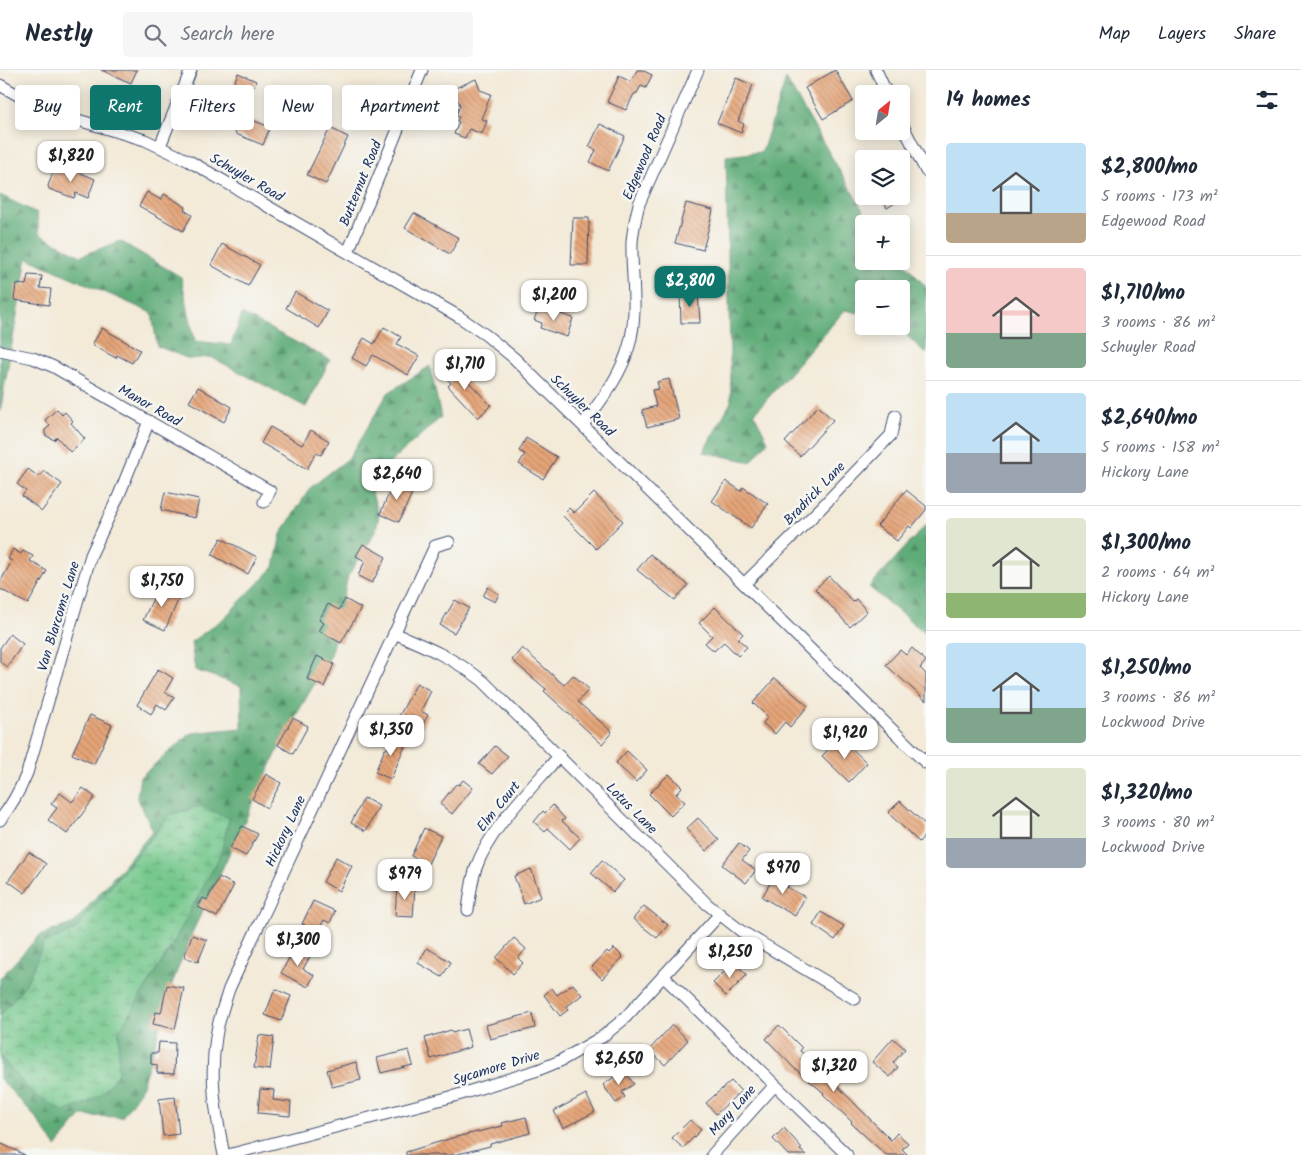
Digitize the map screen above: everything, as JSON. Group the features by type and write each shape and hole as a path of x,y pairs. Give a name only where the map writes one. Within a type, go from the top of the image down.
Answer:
{"street":[{"path":"160,146 191,70"},
{"name":"Butternut Road","path":"348,252 422,70"},
{"name":"Edgewood Road","path":"583,425 614,382 623,364 629,345 634,310 632,243 639,204 698,70"},
{"path":"876,70 883,85"},
{"name":"Schuyler Road","path":"0,85 51,112 119,131 160,146 348,252 458,316 487,336 514,358 583,425 926,763"},
{"path":"910,140 926,171"},
{"name":"Manor Road","path":"0,351 33,358 54,367 149,421 270,491 264,502"},
{"name":"Bradrick Lane","path":"744,584 891,435 895,416"},
{"name":"Van Blarcoms Lane","path":"0,820 20,791 91,555 115,504 149,421"},
{"name":"Hickory Lane","path":"226,1155 214,1104 213,1070 216,1036 228,989 435,546 449,542"},
{"name":"Lotus Lane","path":"394,633 446,656 467,668 483,681 707,904 761,944 856,999"},
{"name":"Elm Court","path":"468,910 472,882 484,849 495,831 559,756"},
{"name":"Sycamore Drive","path":"226,1155 458,1095 560,1062 610,1031 664,976 720,914"},
{"path":"664,976 847,1155"},
{"name":"Mary Lane","path":"712,1155 775,1085"}],"green space":[{"path":"786,79 855,197 855,205 860,205 866,215 855,215 855,270 910,269 926,287 926,354 906,335 910,335 910,280 855,280 855,312 845,310 754,414 768,441 751,462 703,452 731,402 726,156 762,152"},
{"path":"0,195 37,213 39,234 81,256 120,241 181,277 195,341 231,345 242,314 330,360 306,407 211,357 189,359 157,346 152,313 27,258 0,412"},
{"path":"430,366 441,417 393,460 370,487 379,515 376,530 348,576 330,657 287,731 192,933 168,994 140,1091 122,1117 81,1116 56,1147 36,1118 0,1079 0,1056 33,1094 91,1101 103,1093 118,1073 119,1031 172,945 221,854 229,818 170,815 75,930 44,943 26,984 0,1016 0,978 39,936 74,923 153,831 137,797 140,777 191,733 242,728 241,686 195,670 191,642 223,619 274,567 281,534 310,488 349,458 388,393"},
{"path":"926,525 926,634 869,587"},
{"path":"200,806 229,818 221,854 172,945 119,1031 118,1073 103,1093 91,1101 64,1112 33,1094 0,1056 0,1016 26,984 44,943 75,930 170,815"}],"building":[{"path":"101,70 137,70 131,83"},
{"path":"637,70 642,70 652,75 646,88 641,86 637,93 634,94 626,110 607,102 619,76 631,82"},
{"path":"835,70 853,101 823,119 805,88"},
{"path":"238,73 256,81 254,86 233,85"},
{"path":"736,78 753,85 738,121 744,124 741,133 717,123"},
{"path":"476,79 480,90 491,94 481,119 487,121 482,134 469,129 465,138 454,134 456,130 458,130 459,122 458,87"},
{"path":"254,121 264,125 264,130 269,130 263,145 236,134 234,130 254,130"},
{"path":"600,124 625,136 608,171 590,162 596,150 589,147"},
{"path":"332,129 348,137 326,184 307,175 329,130"},
{"path":"55,167 69,170 69,168 95,179 88,198 76,193 74,198 49,189 48,186"},
{"path":"147,192 161,200 164,194 186,207 184,210 192,215 183,231 139,206"},
{"path":"686,203 713,210 703,250 675,243"},
{"path":"414,213 459,238 450,254 405,228"},
{"path":"573,218 589,218 588,265 571,265"},
{"path":"222,244 260,265 248,286 211,265"},
{"path":"28,275 42,276 40,288 51,289 49,305 14,300 16,284 26,285"},
{"path":"295,292 328,311 319,328 286,308"},
{"path":"680,292 698,292 700,323 681,323"},
{"path":"539,307 573,318 567,337 540,328 542,323 534,320"},
{"path":"384,327 401,337 397,344 419,356 408,375 373,355 366,366 352,358 364,338 374,344"},
{"path":"102,328 140,350 132,363 117,355 116,358 92,345"},
{"path":"449,362 491,405 478,418 448,386 451,383 440,371"},
{"path":"669,379 679,419 647,427 642,410 656,406 652,390 659,389 657,382"},
{"path":"198,387 232,407 224,422 189,402"},
{"path":"818,406 833,420 800,456 785,442"},
{"path":"57,409 62,415 65,412 73,421 71,423 85,439 70,452 57,437 54,440 45,435 45,430 50,426 45,420"},
{"path":"270,427 302,445 311,430 329,441 321,455 316,453 307,469 261,443"},
{"path":"526,438 557,457 543,479 519,464 525,454 519,451"},
{"path":"28,469 39,477 44,471 62,484 42,511 22,496 26,491 17,484"},
{"path":"395,480 414,489 399,522 380,514"},
{"path":"726,481 741,491 743,487 768,504 751,528 712,501"},
{"path":"906,490 926,506 926,510 897,541 877,526"},
{"path":"165,492 199,499 195,518 161,510"},
{"path":"594,493 623,521 596,549 562,515 569,508 574,513"},
{"path":"221,538 257,557 248,574 212,555"},
{"path":"363,544 386,557 372,583 358,576 365,561 356,556"},
{"path":"13,549 21,554 23,551 33,556 30,561 47,571 28,604 0,589 0,582 12,561 8,559"},
{"path":"650,554 688,585 675,600 637,570"},
{"path":"829,576 853,602 856,599 867,611 850,627 815,589"},
{"path":"159,586 180,596 165,630 143,620"},
{"path":"488,587 499,594 495,602 483,596"},
{"path":"345,599 361,608 341,643 319,631 324,623 319,620 328,604 339,610"},
{"path":"455,600 469,608 454,633 440,625"},
{"path":"715,607 743,634 738,639 747,647 738,656 724,642 714,651 705,643 712,636 699,623"},
{"path":"10,634 23,644 7,667 0,662 0,648"},
{"path":"522,648 564,685 573,675 589,689 578,702 612,732 602,744 544,691 546,689 512,660"},
{"path":"912,648 926,661 920,668 926,674 926,701 886,665 900,650 906,655"},
{"path":"317,656 334,664 324,687 307,679"},
{"path":"158,669 173,678 165,692 174,698 166,710 157,704 151,714 137,705"},
{"path":"775,678 808,706 790,727 785,722 775,734 763,723 768,717 753,703"},
{"path":"417,683 431,691 421,711 428,715 421,728 399,716"},
{"path":"90,715 112,725 94,764 72,754"},
{"path":"293,718 308,726 293,754 278,745"},
{"path":"393,735 407,741 391,779 375,772"},
{"path":"840,737 867,763 849,782 822,756"},
{"path":"495,746 508,756 492,774 479,764"},
{"path":"627,751 647,770 636,782 616,763"},
{"path":"266,774 281,783 267,808 252,799"},
{"path":"669,774 682,787 676,794 685,802 671,816 649,794"},
{"path":"463,780 473,788 452,814 440,804 456,784 459,785"},
{"path":"83,788 95,797 67,834 48,820 57,808 51,804 60,793 72,802"},
{"path":"364,798 379,806 366,831 351,823"},
{"path":"900,801 926,825 926,834 919,842 888,813"},
{"path":"553,805 565,819 562,821 580,838 570,849 548,828 545,832 534,822 543,811 545,813"},
{"path":"698,818 719,840 706,851 686,829"},
{"path":"242,826 258,834 246,856 230,848"},
{"path":"424,828 441,836 428,864 411,856"},
{"path":"739,843 749,851 742,860 756,870 746,883 722,865"},
{"path":"29,852 46,864 25,893 8,881"},
{"path":"336,857 352,866 339,891 323,882"},
{"path":"602,860 624,880 613,892 591,873"},
{"path":"531,869 541,897 524,904 514,876"},
{"path":"776,873 790,881 787,887 805,897 795,916 762,897"},
{"path":"219,877 234,885 217,917 198,907 203,898 207,900"},
{"path":"397,885 415,887 413,917 395,916"},
{"path":"313,901 335,911 330,923 324,920 315,937 302,931 305,925 302,924"},
{"path":"644,906 668,925 657,938 633,919"},
{"path":"821,912 844,926 835,940 813,925"},
{"path":"192,935 207,940 198,962 184,957"},
{"path":"514,938 526,949 518,958 523,963 513,974 496,958"},
{"path":"295,947 311,955 303,969 314,975 308,987 281,973"},
{"path":"427,948 451,962 442,977 418,963"},
{"path":"614,948 623,957 602,979 591,968 607,951 609,953"},
{"path":"734,962 747,975 726,996 713,983"},
{"path":"573,984 582,995 566,1007 568,1010 560,1016 544,995 552,988 557,995"},
{"path":"167,985 184,988 175,1029 153,1024 156,1012 161,1013"},
{"path":"275,989 291,996 281,1021 265,1015"},
{"path":"532,1013 535,1028 490,1039 486,1025"},
{"path":"672,1025 688,1040 665,1065 649,1050"},
{"path":"779,1025 802,1048 800,1051 825,1071 891,1140 897,1133 908,1143 902,1149 908,1155 886,1155 851,1123 824,1093 793,1067 766,1039"},
{"path":"466,1029 471,1047 431,1059 425,1038 451,1030 452,1033"},
{"path":"259,1035 274,1037 270,1070 254,1068"},
{"path":"893,1038 905,1049 893,1063 898,1067 890,1077 872,1062"},
{"path":"159,1042 175,1043 174,1074 157,1073 157,1065 151,1064 151,1053 158,1053"},
{"path":"409,1050 413,1065 381,1073 377,1058"},
{"path":"356,1062 361,1080 332,1087 327,1070"},
{"path":"624,1070 634,1084 622,1092 625,1097 616,1103 603,1085"},
{"path":"731,1081 741,1091 716,1114 706,1103"},
{"path":"260,1089 274,1090 273,1100 291,1102 290,1116 258,1113"},
{"path":"586,1094 595,1112 563,1128 554,1111"},
{"path":"175,1097 179,1134 163,1136 159,1099"},
{"path":"526,1117 530,1133 490,1144 490,1146 454,1155 406,1155 406,1152 452,1138 503,1126 502,1123"},
{"path":"690,1120 701,1130 683,1148 672,1138"},
{"path":"784,1128 806,1155 788,1155 773,1139"},
{"path":"0,1143 25,1155 0,1155"}]}
